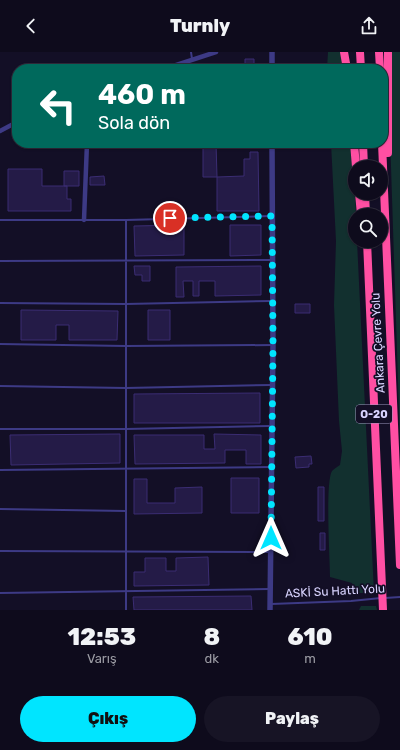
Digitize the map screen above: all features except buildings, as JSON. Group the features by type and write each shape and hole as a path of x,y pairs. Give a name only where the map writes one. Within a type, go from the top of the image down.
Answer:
{"highway":[{"path":"344,52 346,64"},
{"path":"360,52 361,64"},
{"path":"379,52 380,64"},
{"path":"388,52 388,64"},
{"path":"354,148 355,160"},
{"path":"364,148 364,160"},
{"name":"Ankara Çevre Yolu","path":"382,148 400,565"},
{"path":"387,270 388,148"},
{"path":"364,248 370,308"},
{"name":"Ankara Çevre Yolu","path":"367,248 383,610"}],"street":[{"path":"178,64 216,52"},
{"path":"272,52 272,64"},
{"path":"0,131 12,125"},
{"path":"84,220 87,148"},
{"path":"270,607 273,345 272,148"}],"lane":[{"path":"191,52 192,59"},
{"path":"0,220 126,220 272,216"},
{"path":"126,220 126,610"},
{"path":"0,261 272,260"},
{"path":"0,303 126,304 272,301"},
{"path":"0,344 126,346 273,345"},
{"path":"0,386 126,388 272,384"},
{"path":"0,429 126,429 271,426"},
{"path":"0,470 271,467"},
{"path":"0,509 126,511"},
{"path":"0,551 271,552"},
{"path":"0,593 270,589"},
{"name":"ASKİ Su Hattı Yolu","path":"270,607 400,597"}],"green space":[{"path":"328,52 341,52 343,64 327,64"},
{"path":"389,52 400,52 400,443 389,105"},
{"path":"331,148 353,148 354,160 348,160 348,200 355,200 356,208 348,208 348,248 357,248 374,593 356,593 352,583 330,577 328,522 330,478 332,471 340,465 342,451 339,421 334,305 336,241"},
{"path":"361,606 376,606 377,610 359,610"}],"route":[{"path":"170,218 272,216 273,345 271,538"}]}
